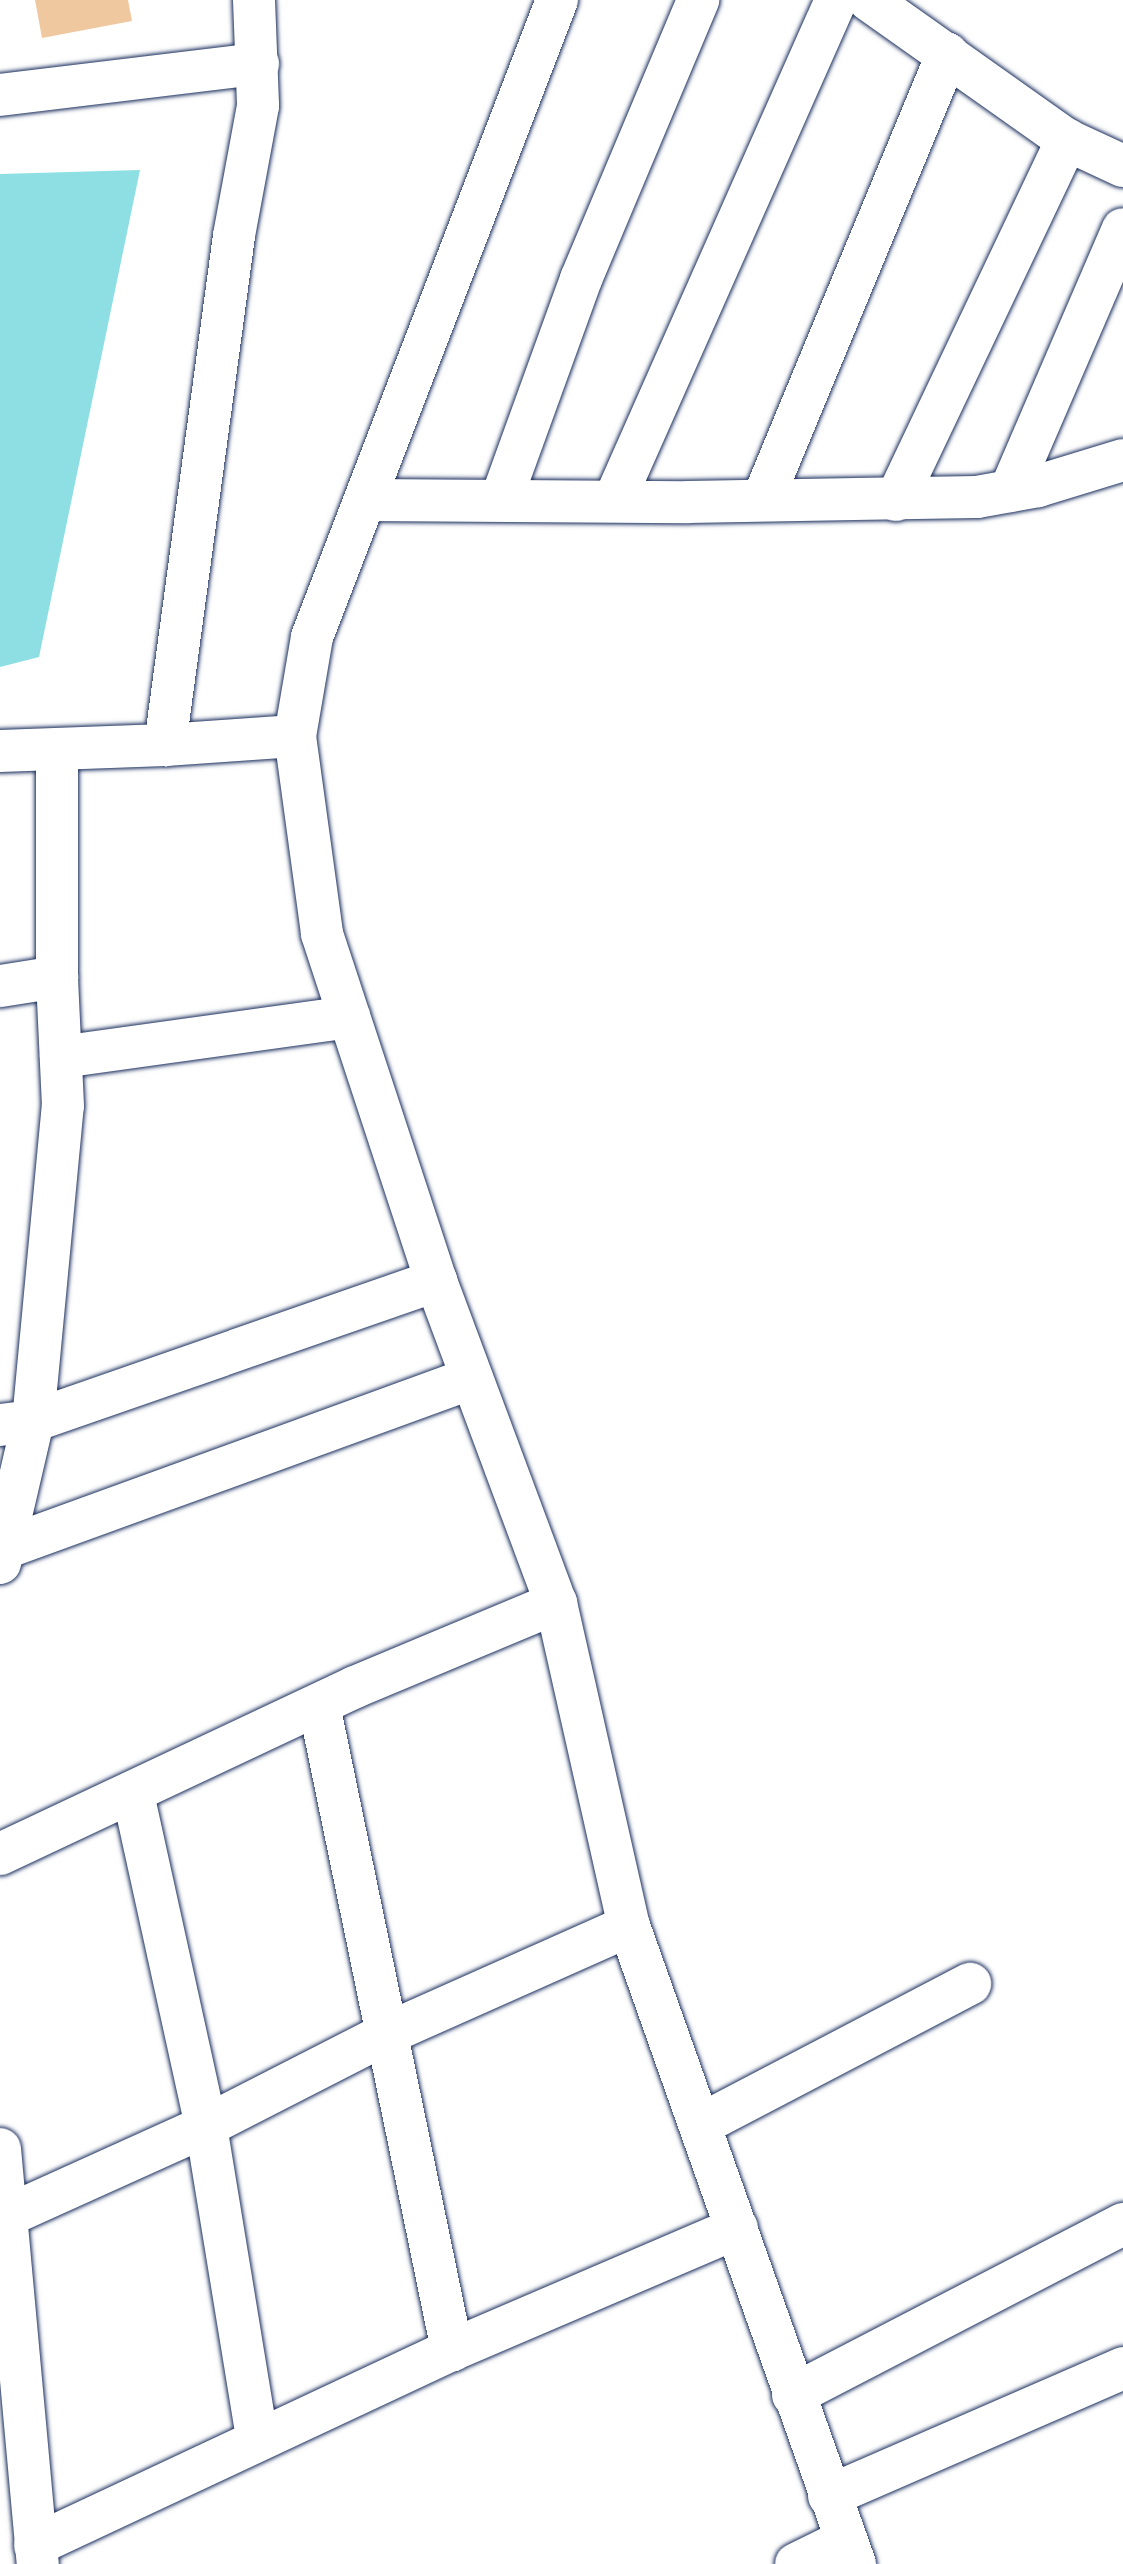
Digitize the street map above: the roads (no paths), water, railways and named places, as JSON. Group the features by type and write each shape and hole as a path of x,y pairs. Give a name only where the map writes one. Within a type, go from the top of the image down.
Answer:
{"street":[{"path":"165,746 234,236 258,106 254,0"},
{"path":"557,0 312,636 294,736 322,934 436,1281 556,1603 629,1926 850,2552 796,2564"},
{"path":"500,500 581,279 698,0"},
{"path":"614,501 836,0"},
{"path":"870,0 1067,140 1123,166"},
{"path":"763,499 947,54"},
{"path":"0,95 258,64"},
{"path":"896,500 1067,140"},
{"path":"1010,491 1123,229"},
{"path":"366,500 896,500 1010,491 1123,460"},
{"path":"0,751 165,746 294,736"},
{"path":"57,751 58,977 64,1106 16,1423 1,1556 472,1378"},
{"path":"0,986 58,977"},
{"path":"61,1057 350,1017"},
{"path":"16,1423 436,1281"},
{"path":"0,1854 320,1705 556,1603"},
{"path":"320,1705 452,2350"},
{"path":"133,1794 206,2126 257,2439"},
{"path":"4,2218 206,2126 386,2034 629,1926"},
{"path":"700,2125 970,1984"},
{"path":"0,2150 26,2532 257,2439 452,2350 737,2228"},
{"path":"794,2395 1123,2224"},
{"path":"830,2496 1123,2368"}],"water":[{"path":"140,170 39,657 0,667 0,174"}]}
